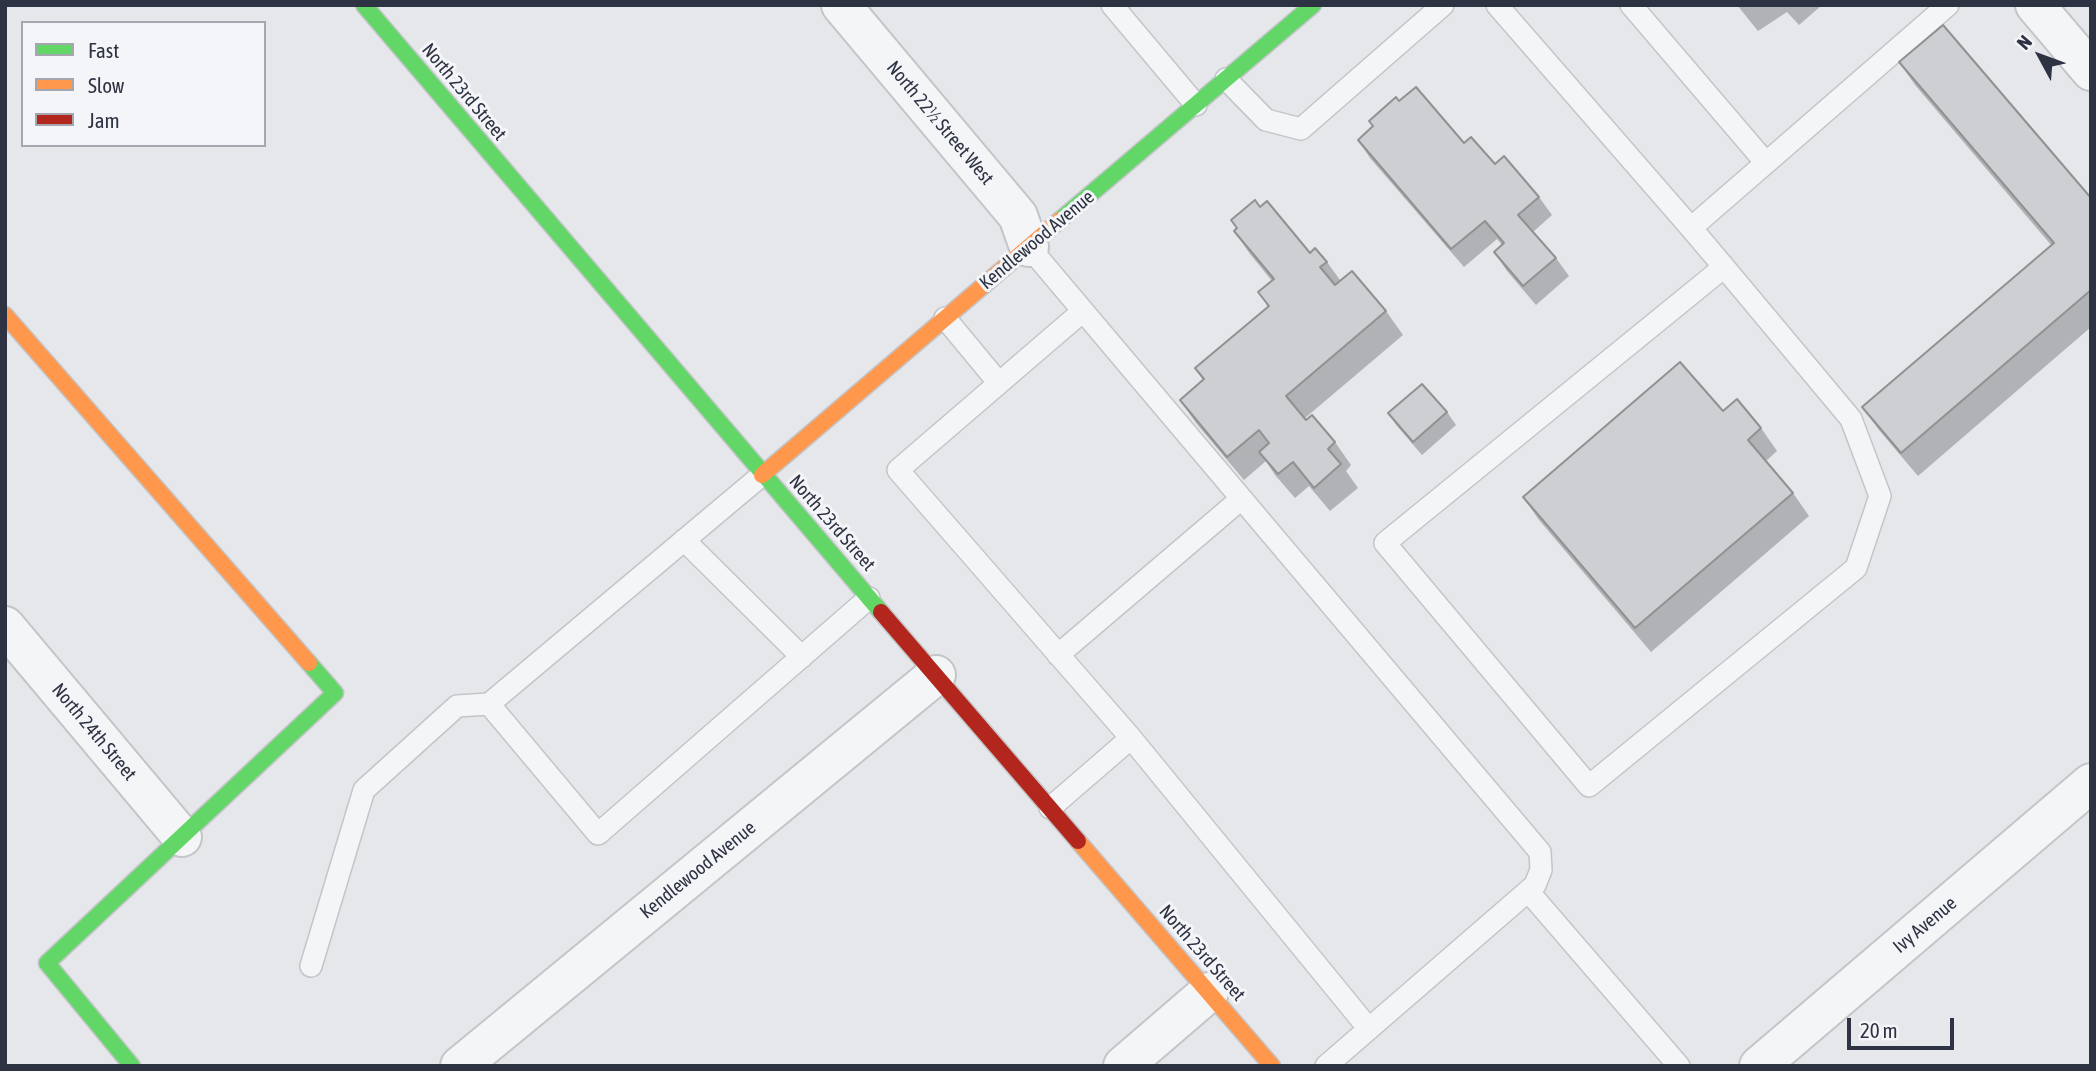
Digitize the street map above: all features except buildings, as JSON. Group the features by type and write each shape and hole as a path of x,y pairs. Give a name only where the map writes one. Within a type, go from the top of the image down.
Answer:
{"street":[{"name":"North 23rd Street","path":"364,5 762,475 1272,1066"},
{"name":"North 22½ Street West","path":"841,5 1018,216 1029,247"},
{"name":"Kendlewood Avenue","path":"762,475 1313,5"},
{"path":"2043,8 2091,71"},
{"path":"5,315 335,693 47,963 132,1066"},
{"name":"North 24th Street","path":"5,626 182,837"},
{"name":"Kendlewood Avenue","path":"460,1066 936,675"},
{"name":"Ivy Avenue","path":"1759,1066 2091,783"},
{"path":"1139,1061 1209,992"}],"lane":[{"path":"1112,5 1196,105"},
{"path":"1226,79 1266,120 1301,129 1443,5"},
{"path":"1497,5 1724,267 1851,419 1880,496 1856,568 1589,786 1385,543 1724,267"},
{"path":"1631,5 1766,163"},
{"path":"1691,229 1948,5"},
{"path":"1029,247 1540,852 1541,870 1535,885 1326,1066"},
{"path":"1083,311 898,470 1130,738 1369,1029"},
{"path":"945,318 998,382"},
{"path":"312,965 364,790 457,706 489,704 762,475"},
{"path":"1058,655 1241,499"},
{"path":"684,540 802,657"},
{"path":"489,704 598,834 869,598"},
{"path":"1050,808 1130,738"},
{"path":"1528,891 1679,1066"}],"traffic: fast":[{"path":"364,5 881,612"},
{"path":"1060,220 1313,5"},
{"path":"132,1066 47,963 335,693 309,663"}],"traffic: slow":[{"path":"762,475 1060,220"},
{"path":"5,315 309,663"},
{"path":"1078,841 1272,1066"}],"traffic: jam":[{"path":"881,612 1078,841"}]}
